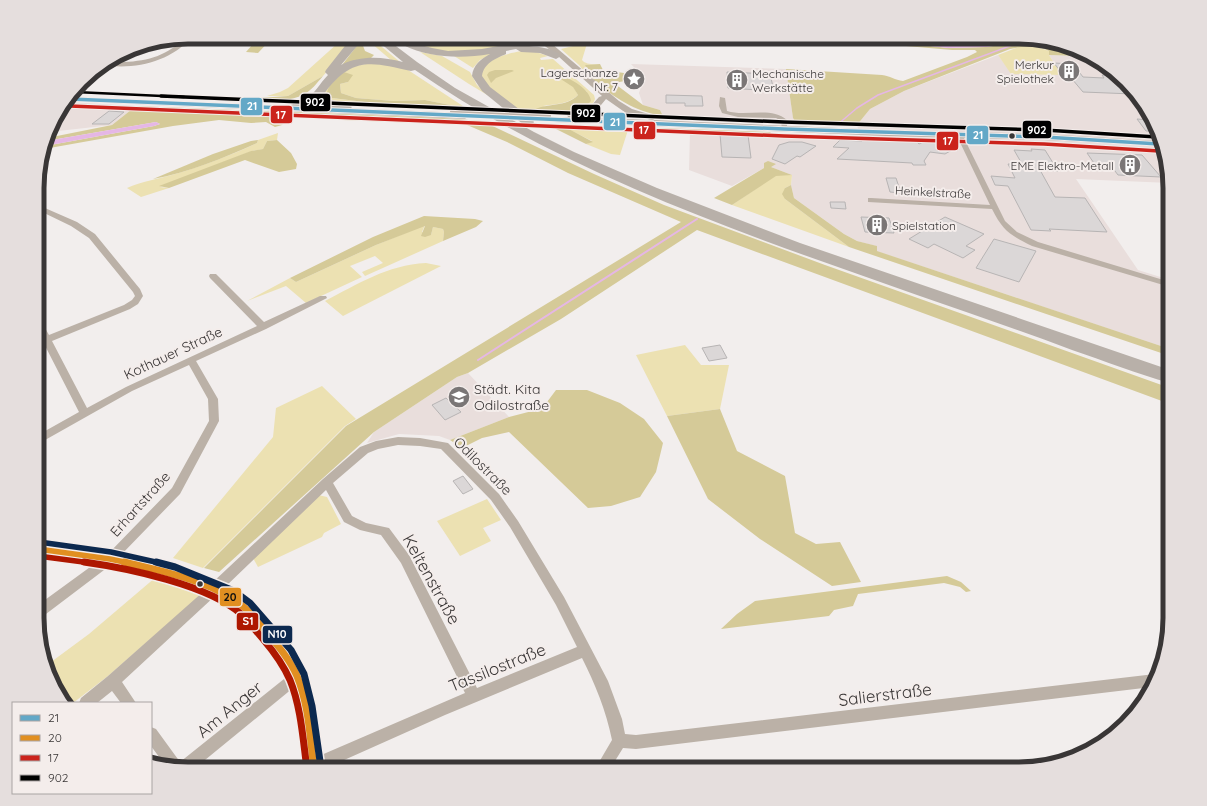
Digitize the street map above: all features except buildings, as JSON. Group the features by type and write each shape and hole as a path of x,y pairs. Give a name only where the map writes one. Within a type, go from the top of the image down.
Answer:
{"highway":[{"path":"292,108 307,107 314,95 353,44"},
{"path":"387,44 436,80 489,114 582,160 668,197 827,259 1163,375"},
{"path":"403,44 432,67 460,85 528,122 640,175 731,212 1163,362"},
{"path":"409,44 422,50 445,54 479,53 521,44"},
{"path":"526,44 493,56 483,63 478,70 477,76 486,89 528,122"},
{"path":"506,51 525,48 537,49 556,56"},
{"path":"279,104 314,95 339,70 370,61 402,64 436,80"},
{"path":"314,95 329,104 346,107"}],"main road":[{"path":"539,44 556,56 626,120"},
{"path":"540,44 569,61 605,95 628,110 658,120"},
{"path":"78,95 279,104 465,116 550,118 591,110 600,104 602,99"},
{"path":"75,99 292,108"},
{"path":"307,107 346,107 455,112 610,121 658,120 784,127"},
{"path":"626,120 628,110"},
{"path":"565,116 784,127 1155,142"}],"street":[{"path":"114,64 128,64 155,59 177,49 182,44"},
{"path":"722,98 722,109 728,114 776,116 784,120 784,127"},
{"path":"959,134 994,207 1007,228 1035,244 1163,283"},
{"name":"Heinkelstraße","path":"871,200 994,207"},
{"path":"44,210 74,224 92,236 137,291 139,296 135,302 127,307 47,339"},
{"path":"213,276 263,327"},
{"name":"Kothauer Straße","path":"44,437 129,390 323,298"},
{"path":"44,334 85,414"},
{"name":"Erhartstraße","path":"44,608 110,559 176,491 214,421 213,400 191,360"},
{"name":"Odilostraße","path":"87,702 113,681 214,589 327,482 364,450 376,445 398,441 420,442 444,446 495,496 530,549 560,601 585,650 603,686 615,719 619,740"},
{"name":"Keltenstraße","path":"327,482 348,519 364,527 385,531 405,559 474,696"},
{"path":"44,550 110,559 173,574 214,589 230,597 246,609 285,654 297,677 305,707 313,762"},
{"name":"Tassilostraße","path":"325,762 474,696 585,650"},
{"name":"Am Anger","path":"191,762 297,677"},
{"path":"113,681 128,702"},
{"name":"Salierstraße","path":"619,740 636,742 1148,681"},
{"path":"152,735 171,761"},
{"path":"606,762 619,740"}],"shaded area":[{"path":"253,44 266,44 258,53 246,52"},
{"path":"337,44 350,44 323,76 288,96 267,96 288,88"},
{"path":"358,44 362,44 365,51 374,55 371,58 342,65"},
{"path":"372,44 378,44 400,62 391,60"},
{"path":"415,44 514,44 479,50 449,52 429,50"},
{"path":"587,44 582,60 588,63 600,64 586,65 594,79 592,81 579,65 561,49"},
{"path":"888,44 913,44 948,48 1029,44 1057,49 1076,56 1049,55 1049,51 1039,47 1030,46 1010,49 904,91 870,109 857,125 796,123 793,118 786,69 882,75 903,81 977,52 975,50 952,50"},
{"path":"913,44 1008,44 986,47 948,48"},
{"path":"1000,44 1036,45 1031,45 1049,51 1049,55 1062,75 1011,74 998,55 1021,46"},
{"path":"530,50 548,56 540,58 541,60 553,59 594,95 594,102 588,108 574,111 553,113 523,113 518,111 486,83 482,78 482,71 486,65 499,57","holes":["570,80 587,92 556,112 543,106 566,102 578,95"]},
{"path":"420,52 442,56 470,72 477,85 489,96 469,84"},
{"path":"494,53 480,60 473,68 454,56"},
{"path":"998,55 1012,74 1062,75 1049,55 1076,56 1099,68 1121,86 1139,108 1152,133 1158,150 1163,183 1076,179 1138,270 1163,278 1163,347 876,251 876,246 857,241 844,234 794,198 791,185 792,175 764,163 764,168 732,186 689,170 690,132 860,136 857,125 870,109 904,91"},
{"path":"375,62 405,68 469,110 391,107 346,103 330,99 322,95 346,68","holes":["344,72 348,82 340,84 341,93 356,98 394,101 425,100 450,105 450,108 389,105 332,98"]},
{"path":"600,64 603,70 624,73 630,80 614,83 643,105 660,110 663,116 642,111 626,103 592,81 594,79 585,65"},
{"path":"631,64 786,69 793,118 796,123 714,120 663,116 660,110 643,105 639,93 644,78"},
{"path":"495,70 514,71 496,78 491,83 487,75 489,72"},
{"path":"344,72 353,75 348,82 340,84 341,93 356,98 394,101 425,100 450,105 452,107 389,105 332,98 327,93 329,87 333,81"},
{"path":"553,74 564,77 582,87 590,96 591,101 580,108 563,112 532,111 538,108 568,102 578,95 573,87"},
{"path":"323,76 309,91 292,99 248,102 191,99 195,97 258,98 288,96"},
{"path":"72,102 136,106 112,125 56,131 63,116"},
{"path":"136,106 443,118 482,121 664,205 825,265 1163,386 1163,401 697,230 561,319 468,373 457,377 374,432 219,572 204,568 346,426 681,222 568,173 507,142 467,125 342,120 295,116 290,117 282,125 275,127 266,122 251,123 219,120 173,126 50,148 51,145 160,124 156,122 52,140 54,137 112,125"},
{"path":"156,122 160,124 51,145 52,140"},
{"path":"546,124 771,132 567,128 593,142 586,144"},
{"path":"566,128 628,130 620,155 611,154 586,144 592,141"},
{"path":"278,133 277,140 267,141 263,149 252,151 160,187 169,188 141,197 127,188 206,164 257,143 258,140"},
{"path":"258,140 257,143 206,164 180,173 153,179 213,154"},
{"path":"277,140 291,153 297,164 296,169 279,172 245,160 169,188 159,186 251,151 263,149 267,141"},
{"path":"768,161 776,164 771,167 792,175 776,176 732,205 714,198 764,168 764,163"},
{"path":"776,175 792,175 791,185 785,188 785,199 849,247 732,205"},
{"path":"791,185 794,198 844,234 857,241 877,246 877,251 1163,347 1163,354 849,247 785,199 782,194 785,188"},
{"path":"424,216 475,219 483,221 476,227 443,241 443,229 433,227 431,235 425,237 421,236 425,226 376,245 296,282 290,278 373,237"},
{"path":"425,225 422,232 431,235 433,227 443,229 443,241 365,276 362,272 383,263 375,256 350,266 362,277 306,303 286,286 247,301 290,278 296,282 376,245"},
{"path":"426,263 441,266 343,316 325,301 373,276 386,271 398,267"},
{"path":"685,345 701,365 729,365 720,409 667,416 636,355"},
{"name":"Städt. Kita Odilostraße","path":"468,373 509,417 450,440 439,436 399,434 367,443 374,432 457,377"},
{"path":"322,386 356,419 345,426 203,568 173,558 273,437 276,408"},
{"path":"556,390 587,390 620,403 644,419 663,443 656,472 640,497 611,506 588,508 509,432 482,438 462,448 450,440 509,417 536,410 547,402"},
{"path":"720,409 737,451 785,476 795,533 816,544 840,542 861,582 832,586 760,539 708,499 667,416"},
{"path":"318,495 327,497 341,524 324,533 322,537 258,567 253,558"},
{"path":"487,499 501,520 483,528 491,541 460,556 437,521"},
{"path":"947,576 961,582 971,591 966,592 960,587 944,583 858,594 853,606 834,610 829,616 721,629 737,614 755,601"},
{"path":"156,577 202,594 108,676 74,702 71,702 63,690 51,662 89,634"}],"waterway":[{"path":"837,125 857,108 878,95 1015,44"},
{"path":"478,360 697,219"}],"transit line":[{"name":"902","path":"81,92 784,122 1044,130 1153,137"},
{"name":"21","path":"75,99 784,129 1044,137 1156,144"},
{"name":"17","path":"70,106 784,136 1044,144 1158,151"},
{"name":"N10","path":"44,543 111,552 175,567 234,591 250,603 291,650 304,674 312,706 320,762"},
{"name":"20","path":"44,550 110,559 173,574 214,589 230,597 246,609 285,654 297,677 305,707 313,762"},
{"name":"S1","path":"44,557 109,566 171,581 211,595 226,603 241,614 279,658 290,680 298,708 306,762"}],"place":[{"name":"Merkur Spielothek","path":"1069,71"},
{"name":"Lagerschanze Nr. 7","path":"634,79"},
{"name":"Mechanische Werkstätte","path":"737,80"},
{"name":"EME Elektro-Metall","path":"1130,165"},
{"name":"Spielstation","path":"877,225"},
{"name":"Städt. Kita Odilostraße","path":"459,397"}]}
